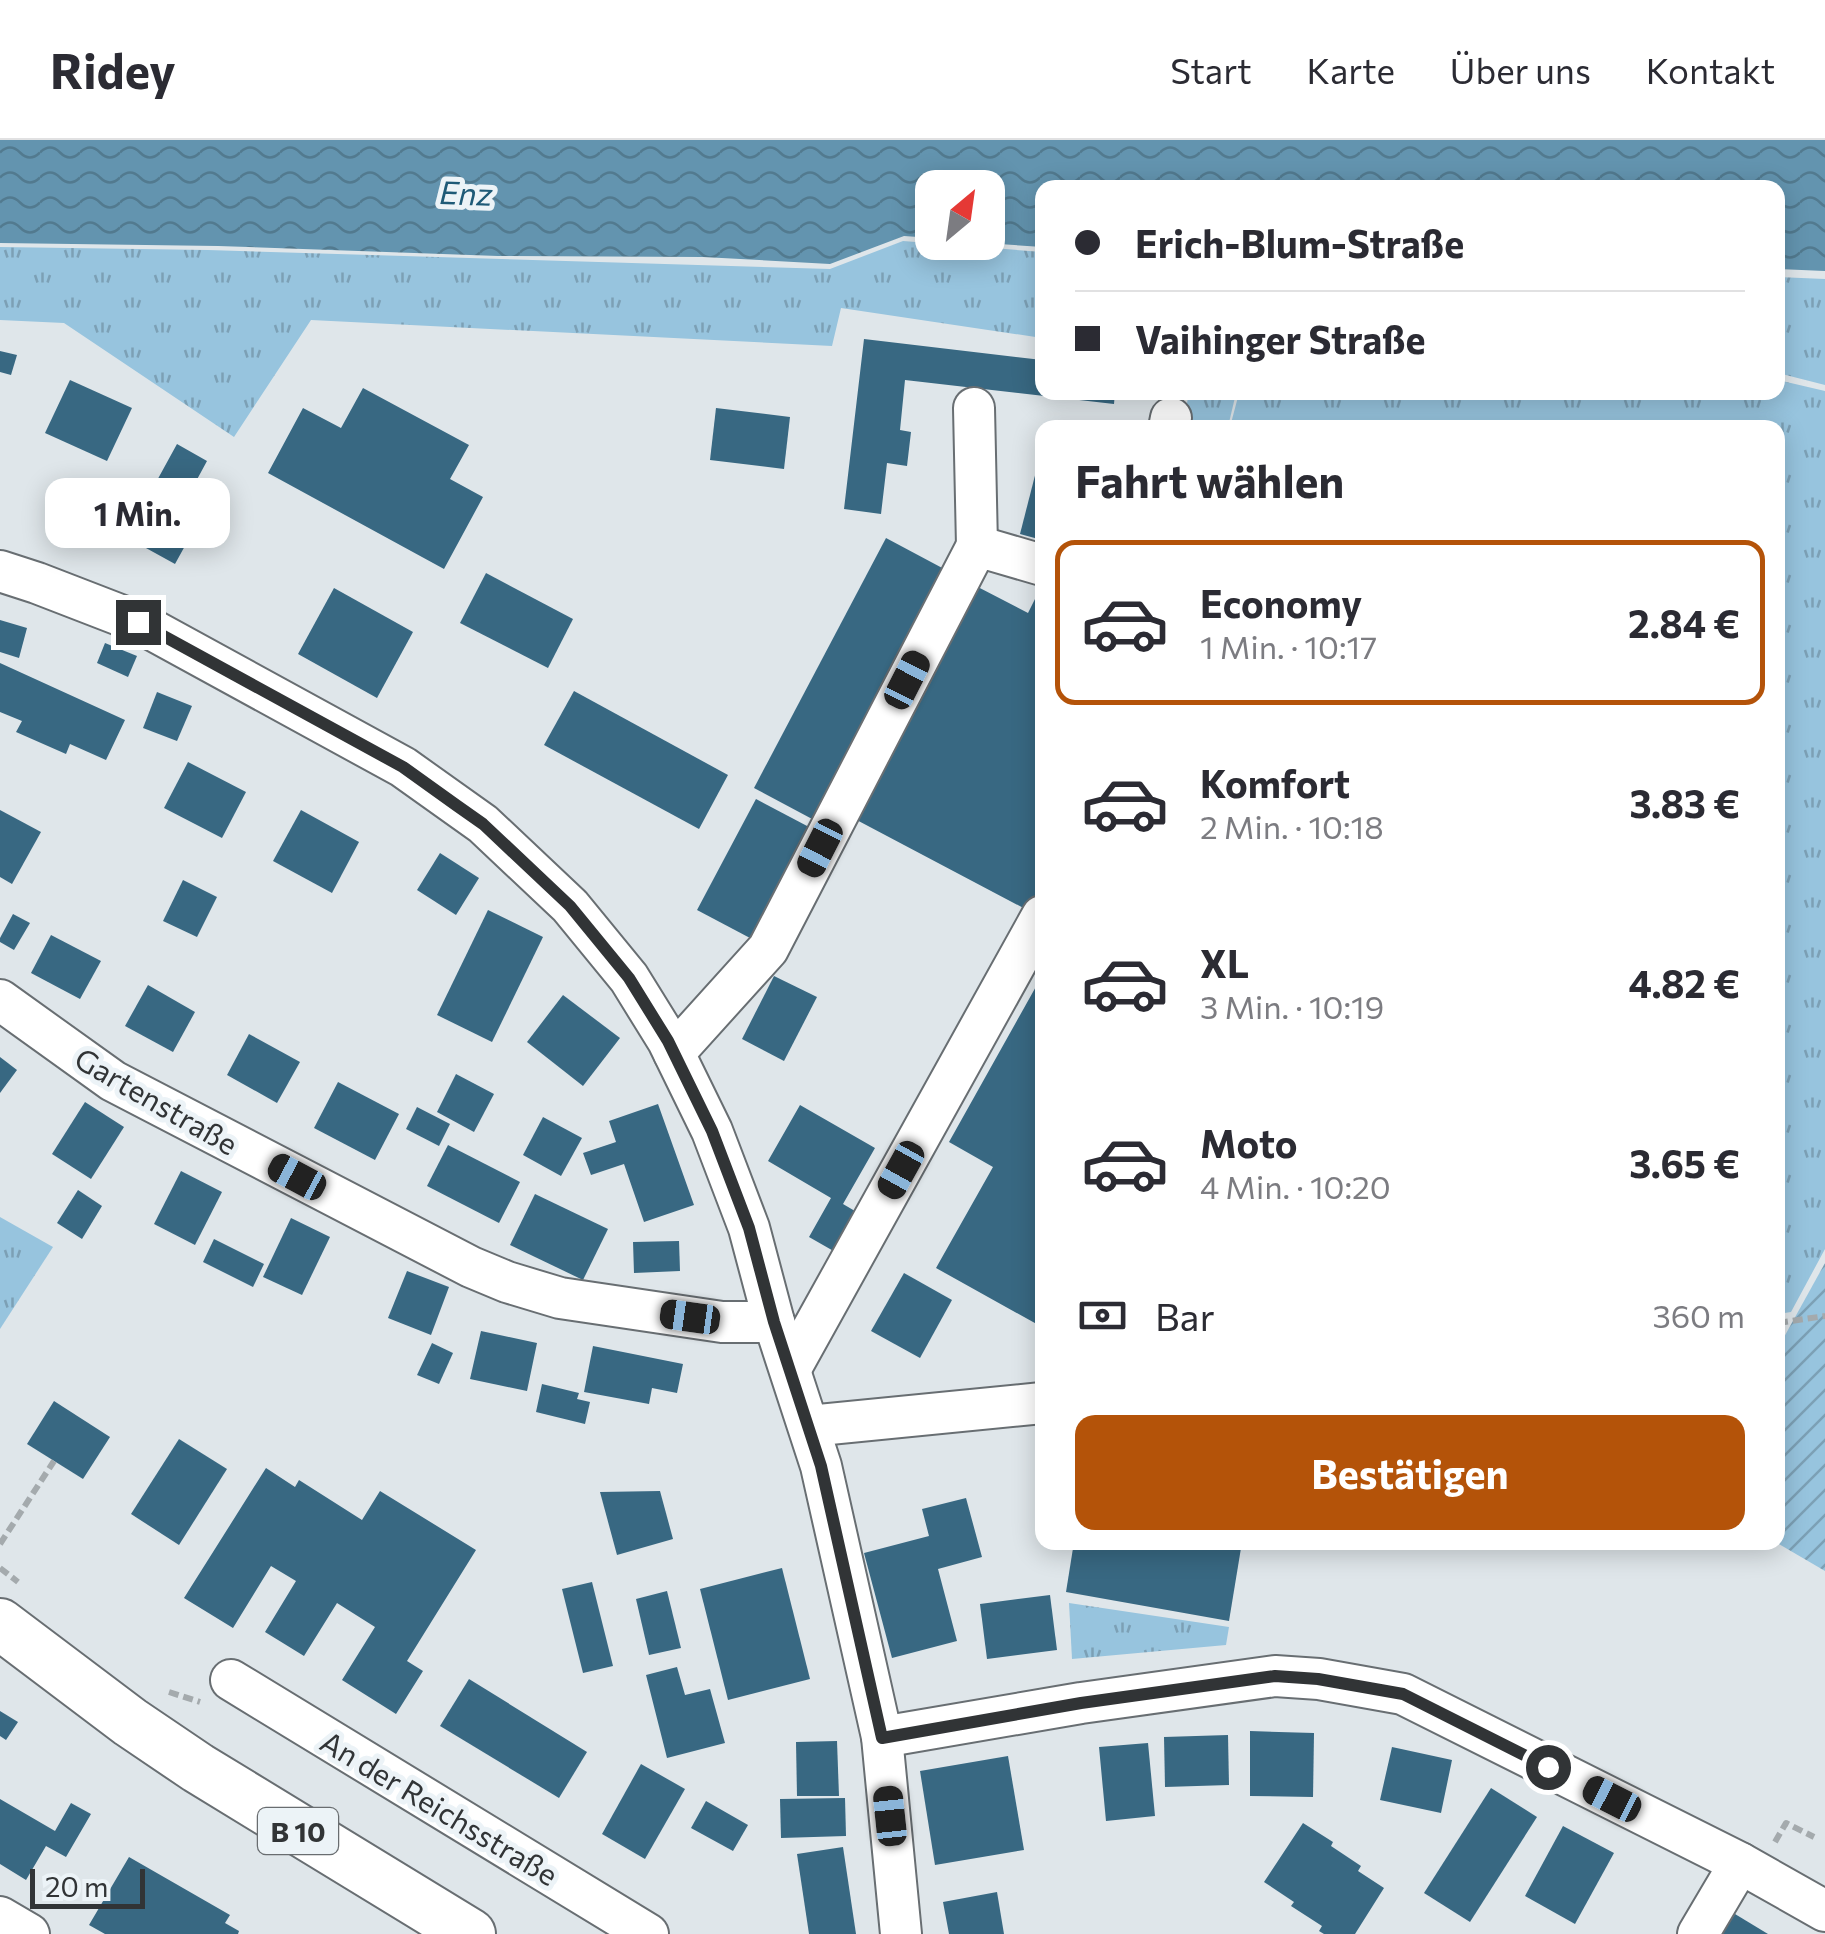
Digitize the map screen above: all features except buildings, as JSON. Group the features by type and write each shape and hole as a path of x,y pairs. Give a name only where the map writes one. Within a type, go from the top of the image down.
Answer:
{"main road":[{"name":"B 10","path":"14,1607 130,1722 198,1768 470,1934"}],"street":[{"path":"674,1054 768,949 977,546 974,408"},
{"path":"977,546 1035,564"},
{"path":"0,571 138,622 403,767 483,824 570,906 629,978 674,1054 712,1131 743,1212 821,1466 882,1738 901,1934"},
{"path":"791,1368 1035,929"},
{"name":"Gartenstraße","path":"0,1000 113,1081 507,1282 560,1298 722,1322 774,1322"},
{"path":"809,1426 1035,1404"},
{"path":"882,1738 1081,1703 1275,1676 1318,1679 1403,1694 1825,1911"},
{"name":"An der Reichsstraße","path":"231,1680 648,1934"},
{"path":"1698,1934 1740,1864"},
{"path":"0,1917 29,1934"}],"path":[{"path":"1785,1322 1825,1316"},
{"path":"0,1544 54,1461"},
{"path":"0,1568 14,1607"},
{"path":"162,1690 216,1705 231,1680"},
{"path":"1780,1833 1786,1823 1814,1836"}],"green space":[{"path":"903,241 915,242 915,260 1005,260 1005,249 1035,251 1035,337 841,308 832,346 311,320 234,437 64,323 0,320 0,247 830,269"},
{"path":"1785,277 1825,279 1825,385 1785,375"},
{"path":"1785,382 1825,391 1825,1249 1791,1312 1785,1313 1785,420 1232,420 1237,400 1785,400"},
{"path":"1188,400 1234,400 1230,420 1184,420"},
{"path":"0,1217 53,1247 0,1329"},
{"path":"1825,1263 1825,1571 1785,1548 1785,1335"},
{"path":"1069,1603 1229,1627 1226,1645 1072,1659"}],"water":[{"name":"Enz","path":"0,140 1825,140 1825,271 1785,269 1785,180 1035,180 1035,247 1005,244 1005,170 915,170 915,237 904,236 830,264 703,257 498,256 0,243"}],"route":[{"path":"138,622 403,767 483,824 570,906 629,978 668,1041 712,1131 749,1228 774,1322 821,1466 882,1738 1081,1703 1275,1676 1318,1679 1403,1694 1548,1767"}]}
